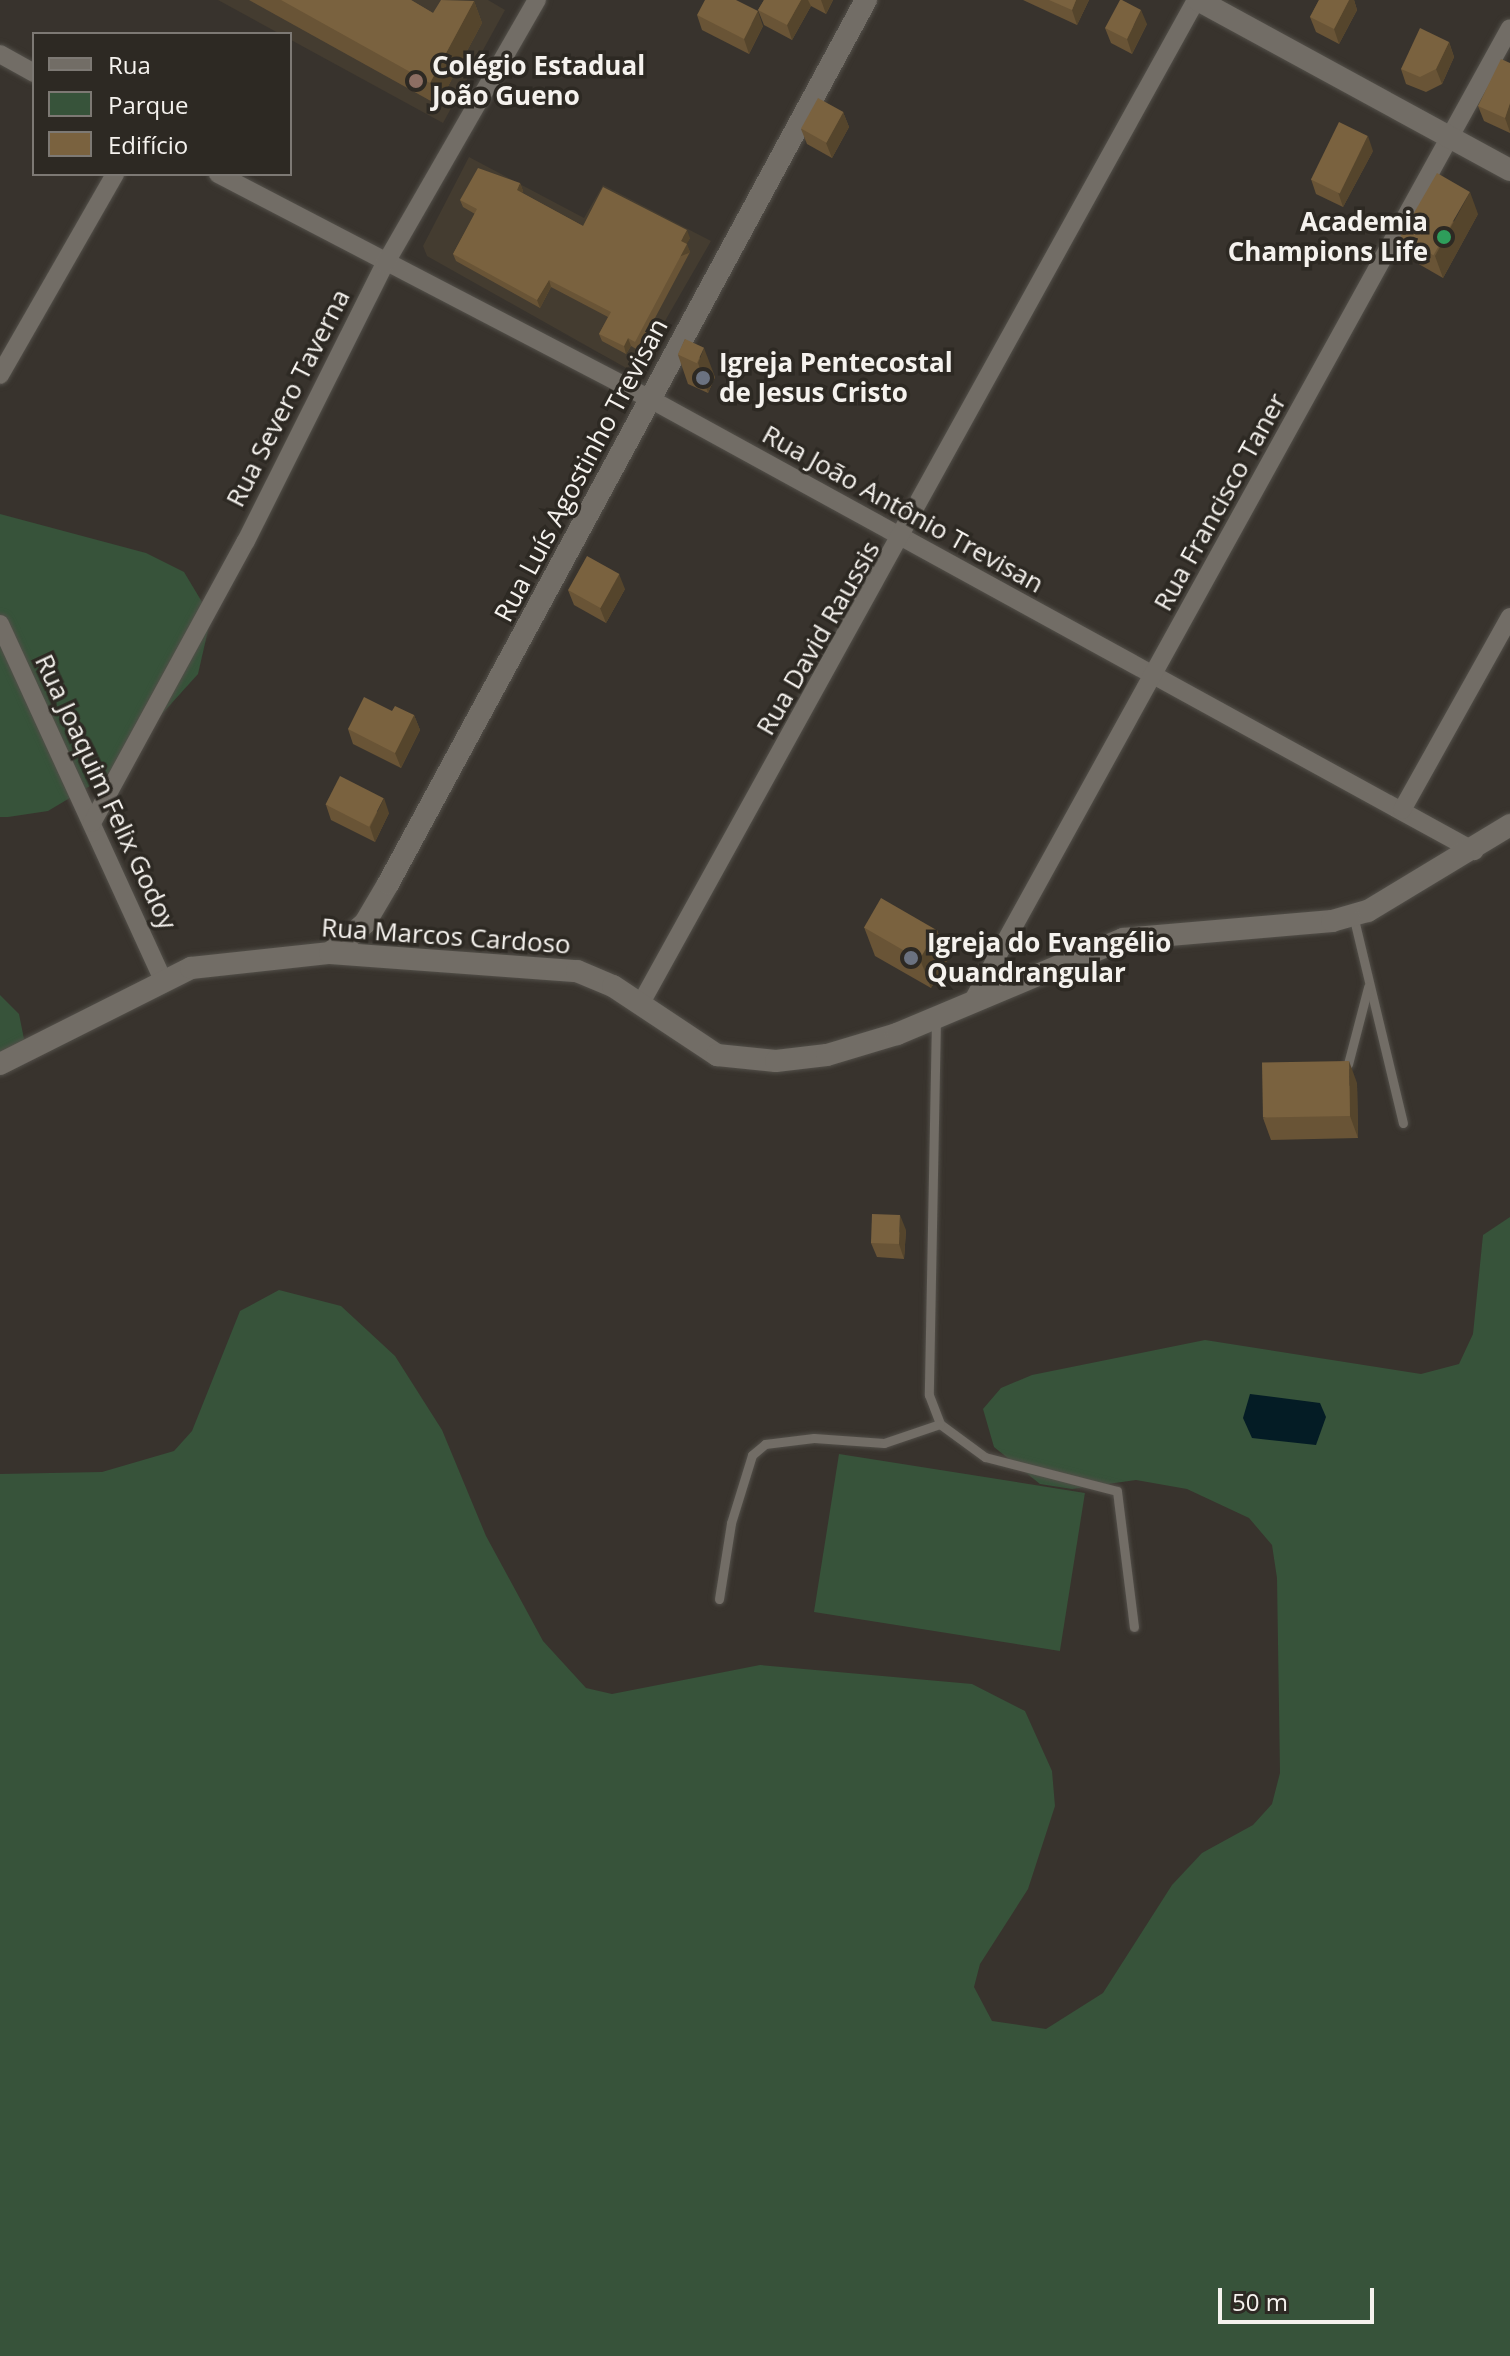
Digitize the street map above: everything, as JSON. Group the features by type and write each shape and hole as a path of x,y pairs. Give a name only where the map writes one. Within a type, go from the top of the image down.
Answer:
{"street":[{"name":"Rua Luís Agostinho Trevisan","path":"330,953 365,923 652,400 866,0"},
{"path":"1197,0 1510,170"},
{"name":"Rua David Raussis","path":"641,1003 905,537 1197,0"},
{"name":"Rua Severo Taverna","path":"92,823 385,264 529,3"},
{"name":"Rua Francisco Taner","path":"973,1000 1510,28"},
{"path":"0,54 32,72"},
{"path":"0,375 114,176"},
{"name":"Rua João Antônio Trevisan","path":"222,176 385,264 652,400 905,537 1151,680 1402,810 1474,851"},
{"path":"1402,810 1510,617"},
{"name":"Rua Joaquim Felix Godoy","path":"0,624 164,982"},
{"name":"Rua Marcos Cardoso","path":"0,1064 164,982 215,961 330,953 577,971 641,1003 702,1047 754,1061 827,1055 936,1019 973,1000 1144,934 1353,915 1407,893 1510,825"}],"lane":[{"path":"1353,915 1403,1123"},
{"path":"1348,1064 1368,987"},
{"path":"936,1019 940,1109 928,1357 929,1395 940,1424 959,1444 1020,1471 1117,1491 1134,1627"},
{"path":"719,1599 731,1523 752,1455 765,1444 814,1438 884,1443 940,1424"}],"shaded area":[{"name":"Colégio Estadual João Gueno","path":"218,0 488,0 505,10 443,123 292,40 292,32 277,32"},
{"path":"469,157 584,218 603,185 711,241 642,361 626,368 427,256 423,246"}],"green space":[{"path":"0,514 146,553 184,572 211,617 198,674 105,777 48,811 8,817 0,817"},
{"path":"0,995 19,1014 24,1039 0,1070"},
{"path":"1510,1217 1510,2356 0,2356 0,1474 102,1472 174,1451 192,1431 240,1311 279,1290 341,1306 395,1356 442,1430 486,1536 543,1641 586,1688 612,1694 760,1665 972,1684 1025,1711 1052,1771 1055,1806 1028,1889 980,1964 974,1987 992,2021 1046,2029 1103,1993 1172,1885 1202,1853 1253,1825 1272,1804 1280,1773 1277,1578 1272,1545 1249,1518 1187,1489 1136,1480 1072,1489 1040,1484 994,1447 983,1409 1001,1388 1032,1375 1205,1340 1421,1374 1459,1364 1473,1334 1483,1235"},
{"path":"839,1454 1085,1493 1060,1651 814,1612"}],"water":[{"path":"1250,1394 1320,1403 1326,1417 1316,1445 1252,1438 1243,1418"}],"building":[{"path":"281,0 411,0 433,13 441,0 474,1 430,83"},
{"path":"705,0 736,0 758,11 744,39 697,15"},
{"path":"764,0 801,0 787,25 758,10"},
{"path":"1049,0 1076,0 1072,10"},
{"path":"1120,0 1141,10 1127,39 1105,28"},
{"path":"1319,0 1349,0 1334,29 1310,17"},
{"path":"1420,28 1449,42 1436,69 1420,77 1401,69"},
{"path":"1501,59 1510,63 1510,103 1505,118 1478,106"},
{"path":"818,98 843,112 826,143 801,129"},
{"path":"1339,122 1368,136 1340,194 1311,180"},
{"path":"478,168 520,183 517,190 583,226 603,187 687,230 681,241 687,244 635,342 628,338 624,346 599,334 611,312 549,280 537,300 453,254 477,209 460,200"},
{"path":"1437,173 1470,192 1433,255 1400,236"},
{"path":"685,339 704,348 697,363 678,354"},
{"path":"587,556 619,574 600,608 568,590"},
{"path":"364,697 392,711 395,706 414,715 395,753 348,729"},
{"path":"340,776 384,798 369,827 325,805"},
{"path":"881,898 936,930 919,959 864,927"},
{"path":"1349,1061 1350,1116 1263,1118 1262,1063"},
{"path":"872,1214 900,1215 899,1244 871,1243"}],"place":[{"name":"Colégio Estadual João Gueno","path":"416,81"},
{"name":"Academia Champions Life","path":"1444,237"},
{"name":"Igreja Pentecostal de Jesus Cristo","path":"703,378"},
{"name":"Igreja do Evangélio Quandrangular","path":"911,958"}]}
